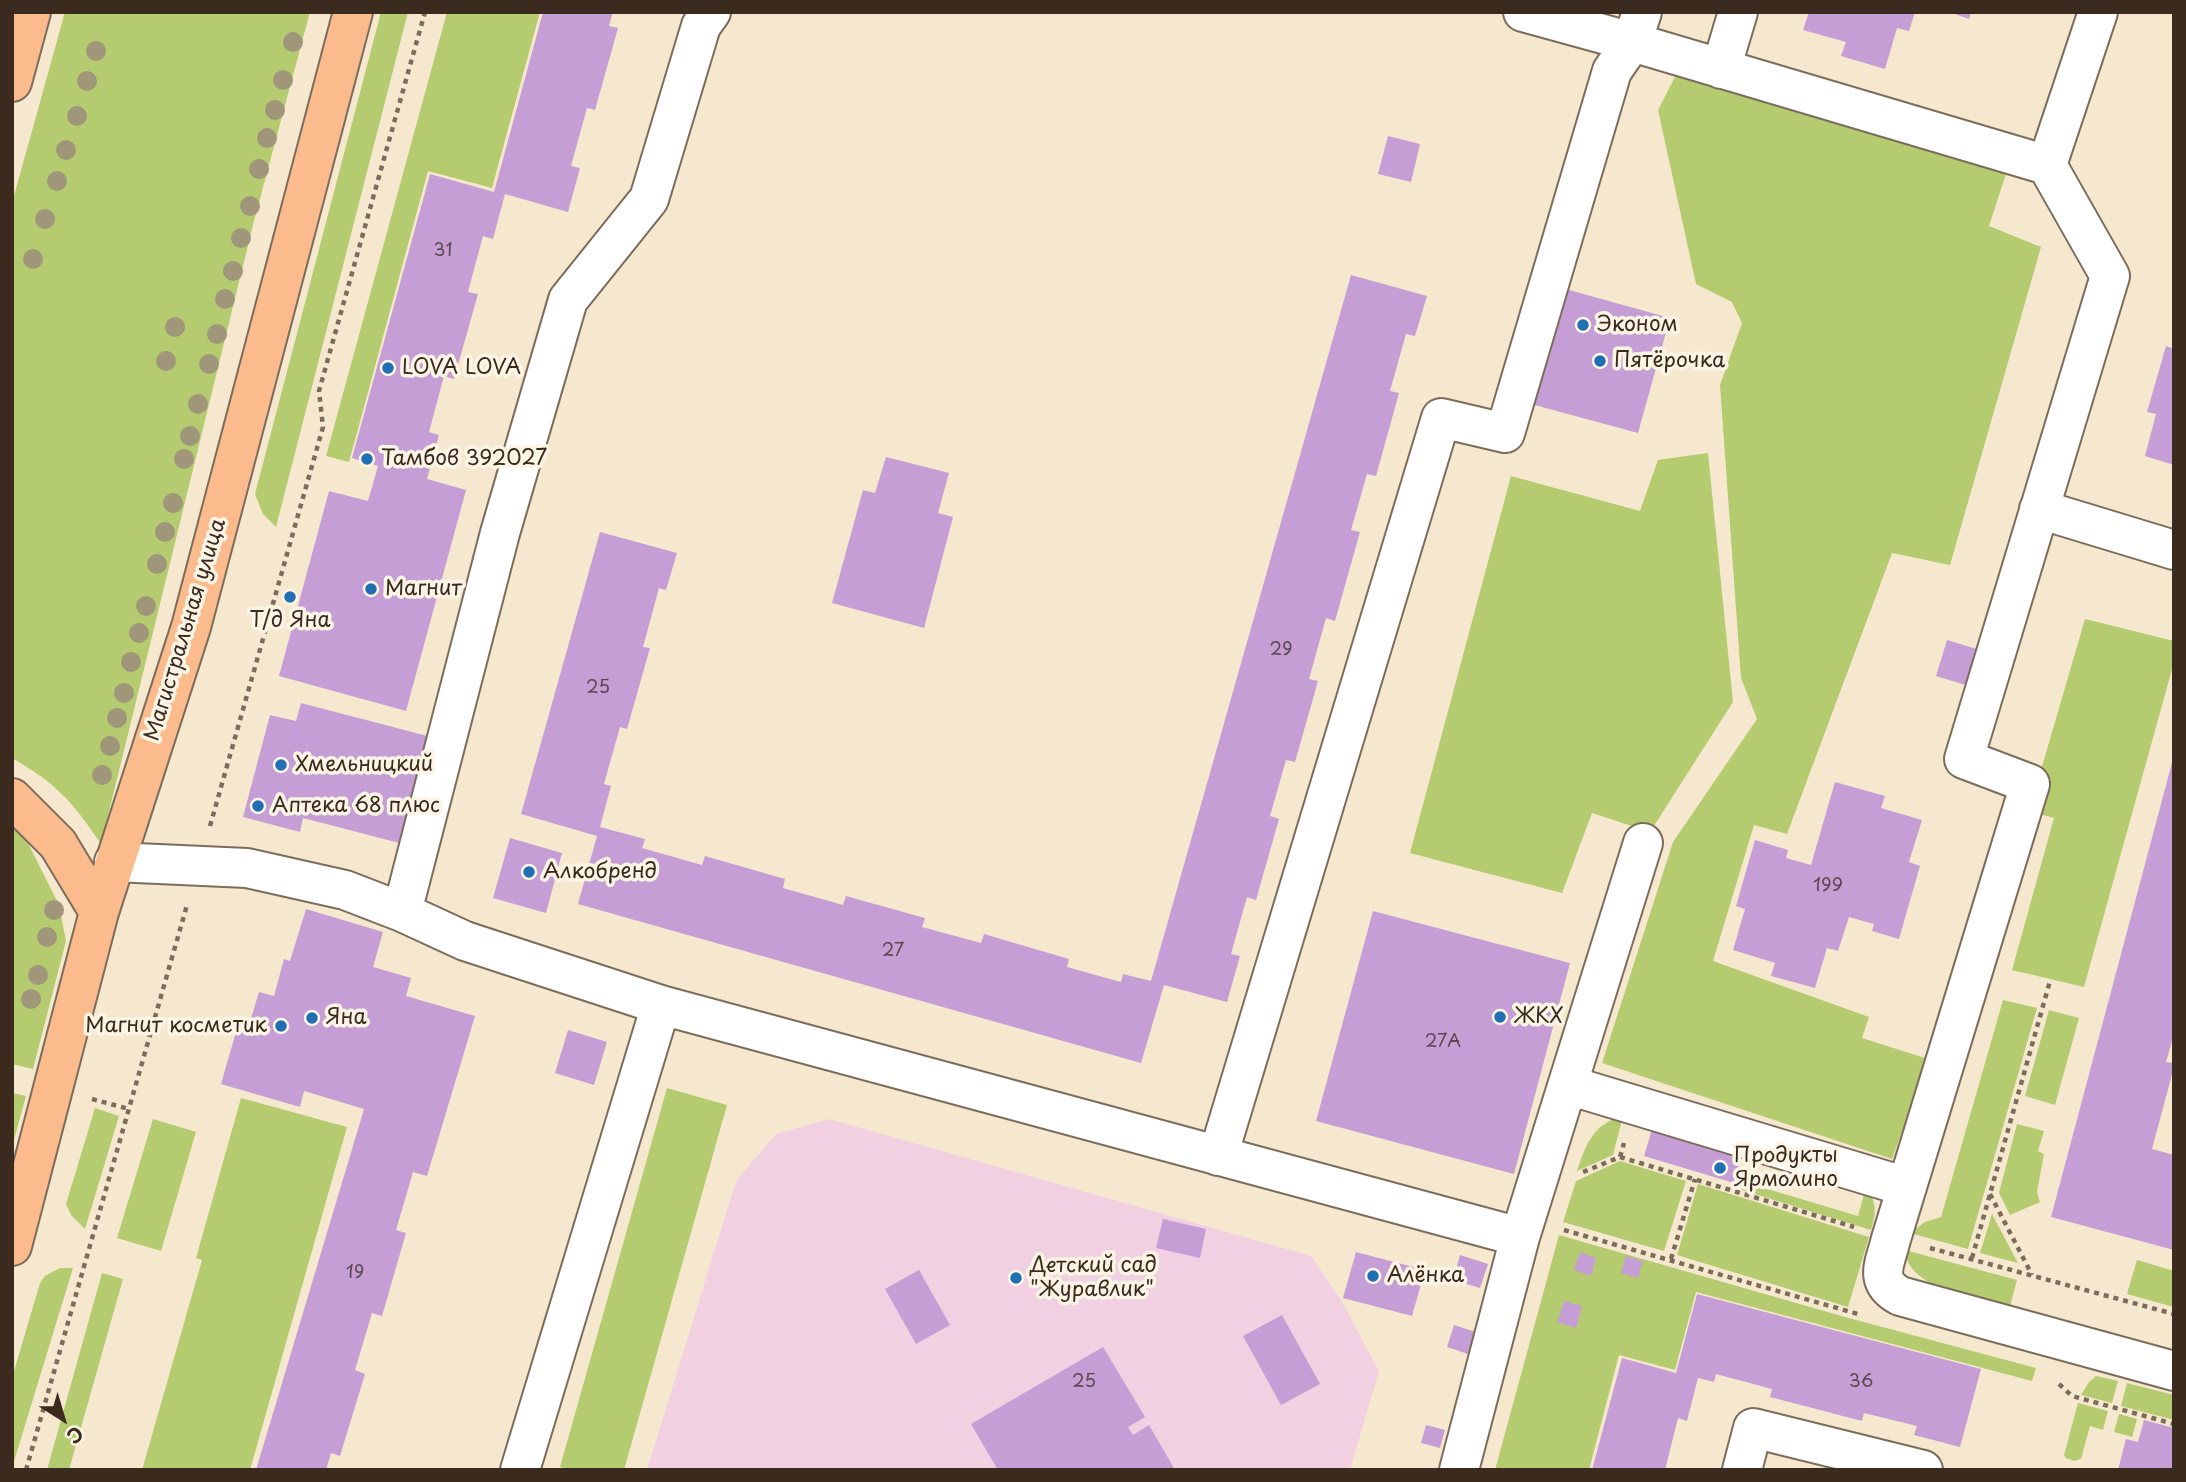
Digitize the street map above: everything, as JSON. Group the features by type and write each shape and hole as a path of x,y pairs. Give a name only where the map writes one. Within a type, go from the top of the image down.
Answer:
{"main road":[{"path":"12,82 31,12"},
{"name":"Магистральная улица","path":"12,1246 99,912 191,627 353,12"},
{"path":"12,798 58,844 99,912"}],"lane":[{"path":"402,912 500,533 568,300 649,199 701,26 711,12"},
{"path":"1523,12 1637,27 1721,69 2047,165 2110,276 1964,759 2030,784 1891,1238 1882,1278 1886,1286 1900,1296 2174,1371"},
{"path":"1721,69 1738,12"},
{"path":"2047,165 2098,12"},
{"path":"1218,1156 1441,418 1504,433 1612,71 1637,27"},
{"path":"2039,509 2174,550"},
{"path":"1460,1470 1527,1217 1643,843"},
{"path":"114,862 247,868 345,890 465,940 661,1004 1218,1156 1527,1217"},
{"path":"520,1470 661,1004"},
{"path":"1568,1085 1907,1187"},
{"path":"1742,1470 1753,1428 1923,1470"}],"path":[{"path":"26,1470 323,427 319,391 425,12"},
{"path":"1972,1258 2050,981"},
{"path":"1527,1217 1620,1157 1633,1105"},
{"path":"1620,1157 1891,1238 2174,1314"},
{"path":"1671,1259 1695,1179"},
{"path":"1990,1194 2033,1276"},
{"path":"1527,1217 1865,1317"},
{"path":"2053,1379 2072,1396 2174,1424"}],"shaded area":[{"name":"Детский сад \"Журавлик\"","path":"829,1119 1311,1256 1341,1300 1379,1371 1350,1470 647,1470 736,1181 776,1134"}],"green space":[{"path":"65,12 310,12 254,221 101,844 81,816 52,785 12,758 12,203"},
{"path":"381,12 408,12 276,527 263,514 255,494"},
{"path":"447,12 540,12 492,188 428,171 349,462 326,456"},
{"path":"1677,73 2006,174 1989,226 2041,247 1950,565 1892,553 1787,834 1754,825 1713,961 1869,1017 1862,1038 1928,1059 1892,1159 1602,1063 1673,842 1757,719 1741,678 1720,385 1742,323 1732,302 1696,284 1658,110"},
{"path":"1708,453 1733,702 1650,832 1592,813 1562,893 1410,853 1511,476 1640,511 1658,460"},
{"path":"2085,619 2174,641 2174,662 2084,987 2012,970 2054,818 2029,811"},
{"path":"12,822 28,843 59,905 66,941 33,1069 12,1064"},
{"path":"2003,1000 2037,1008 1968,1249 1910,1233 1925,1222 1941,1217"},
{"path":"2049,1010 2079,1018 2055,1105 2025,1096"},
{"path":"667,1088 727,1105 624,1470 570,1470 560,1467"},
{"path":"12,1093 26,1096 12,1147"},
{"path":"241,1098 347,1127 250,1470 142,1470 202,1260 196,1258"},
{"path":"95,1108 119,1116 85,1229 71,1215 66,1204"},
{"path":"1623,1116 1613,1155 1577,1171 1592,1136 1604,1124"},
{"path":"153,1119 196,1132 161,1251 117,1238"},
{"path":"2017,1124 2044,1131 2038,1151 2044,1154 2037,1192 2040,1202 2010,1215 1999,1193"},
{"path":"1620,1161 1686,1181 1664,1251 1563,1222 1576,1181"},
{"path":"1744,1182 1858,1216 1865,1191 1874,1203 1875,1214 1871,1230 1742,1190"},
{"path":"1698,1184 1869,1237 1848,1307 1677,1255"},
{"path":"1992,1214 2018,1263 1980,1253"},
{"path":"1559,1235 1845,1317 2036,1368 2032,1381 1696,1292 1675,1370 1619,1355 1589,1470 1495,1470"},
{"path":"1905,1250 2017,1280 2009,1310 1946,1291 1931,1283 1909,1263"},
{"path":"2137,1260 2174,1271 2174,1307 2127,1294"},
{"path":"60,1268 73,1268 12,1468 12,1378 40,1283 45,1276"},
{"path":"102,1273 123,1279 69,1470 47,1470"},
{"path":"2096,1376 2118,1381 2112,1403 2081,1395"},
{"path":"2127,1383 2174,1395 2174,1420 2121,1406"},
{"path":"2078,1403 2108,1411 2103,1430 2090,1426 2081,1459 2074,1461 2064,1455"},
{"path":"2119,1414 2137,1419 2132,1437 2114,1432"}],"building":[{"path":"543,12 613,12 609,26 618,28 595,110 587,108 571,166 580,168 568,212 505,194 493,239 483,236 468,292 478,294 454,379 444,376 429,432 439,435 427,479 466,490 406,711 279,676 329,491 368,501 378,466 352,458 430,174 494,192"},
{"path":"1809,12 1915,12 1909,31 1897,28 1885,69 1841,56 1846,42 1803,30"},
{"path":"1949,12 1971,12 1969,19"},
{"path":"1388,136 1420,144 1411,182 1378,174"},
{"path":"1351,275 1427,296 1415,336 1406,334 1390,391 1399,393 1376,476 1367,474 1351,530 1360,532 1335,621 1326,618 1309,679 1318,681 1295,762 1286,760 1270,816 1279,819 1256,900 1247,897 1231,954 1240,956 1227,1002 1164,985 1141,1063 578,904 597,836 521,814 600,532 677,553 666,590 659,588 643,647 650,648 627,729 620,727 604,784 611,786 600,827 645,839 642,848 702,865 705,856 785,879 783,888 843,905 846,896 925,918 922,927 981,943 984,934 1069,959 1067,967 1121,982 1123,974 1151,981"},
{"name":"Пятёрочка","path":"1562,288 1670,318 1638,433 1531,404"},
{"path":"2166,346 2174,349 2174,465 2145,456 2156,414 2147,412"},
{"path":"886,457 949,473 938,513 953,517 924,628 832,603 863,490 875,493"},
{"path":"1947,640 2006,658 1995,694 1936,676"},
{"path":"301,703 435,738 407,845 303,818 300,832 243,817 270,715 296,721"},
{"path":"2173,759 2174,1034 2166,1062 2174,1063 2174,1067 2152,1149 2174,1155 2174,1250 2051,1217"},
{"path":"1835,782 1885,796 1881,808 1922,820 1909,862 1920,866 1899,939 1872,931 1874,924 1849,917 1838,951 1827,948 1815,988 1771,976 1775,963 1733,950 1745,909 1736,906 1755,840 1788,850 1786,858 1811,865"},
{"path":"510,838 562,853 546,913 493,898"},
{"path":"306,909 383,932 373,967 411,978 406,996 475,1016 427,1176 413,1172 396,1230 406,1233 382,1316 372,1313 355,1370 365,1374 340,1456 331,1453 326,1470 256,1470 364,1109 304,1091 300,1107 221,1084 238,1025 248,1028 259,992 274,996 284,959 290,961"},
{"path":"1373,911 1570,963 1514,1174 1316,1121"},
{"path":"568,1030 607,1042 594,1085 555,1073"},
{"path":"1653,1126 1742,1153 1734,1183 1644,1156"},
{"path":"1163,1219 1206,1229 1200,1258 1156,1248"},
{"path":"1356,1252 1425,1270 1412,1316 1343,1298"},
{"path":"1580,1252 1596,1258 1591,1276 1574,1270"},
{"path":"1460,1255 1488,1264 1480,1288 1453,1280"},
{"path":"1626,1256 1643,1261 1638,1278 1621,1273"},
{"path":"919,1270 950,1325 916,1344 885,1289"},
{"path":"1697,1294 1981,1369 1960,1447 1914,1435 1917,1426 1864,1413 1862,1421 1770,1397 1772,1389 1716,1374 1714,1382 1698,1378 1687,1421 1678,1418 1665,1470 1592,1470 1622,1358 1676,1373"},
{"path":"1564,1301 1582,1306 1576,1328 1557,1322"},
{"path":"1282,1315 1320,1384 1281,1405 1243,1336"},
{"path":"1454,1325 1476,1332 1468,1354 1447,1347"},
{"path":"1103,1347 1145,1417 1128,1427 1133,1435 1149,1425 1175,1470 998,1470 971,1424"},
{"path":"2144,1420 2174,1428 2174,1470 2118,1470 2126,1439 2138,1442"},
{"path":"1426,1425 1445,1430 1440,1448 1421,1443"}],"place":[{"name":"Эконом","path":"1583,325"},
{"name":"Пятёрочка","path":"1600,361"},
{"name":"LOVA LOVA","path":"388,368"},
{"name":"Тамбов 392027","path":"367,459"},
{"name":"Магнит","path":"371,589"},
{"name":"Т/д Яна","path":"290,597"},
{"name":"Хмельницкий","path":"281,765"},
{"name":"Аптека 68 плюс","path":"258,806"},
{"name":"Алкобренд","path":"529,872"},
{"name":"ЖКХ","path":"1500,1017"},
{"name":"Яна","path":"312,1018"},
{"name":"Магнит косметик","path":"281,1026"},
{"name":"Продукты Ярмолино","path":"1720,1168"},
{"name":"Алёнка","path":"1373,1276"},
{"name":"Детский сад \"Журавлик\"","path":"1016,1278"}]}
